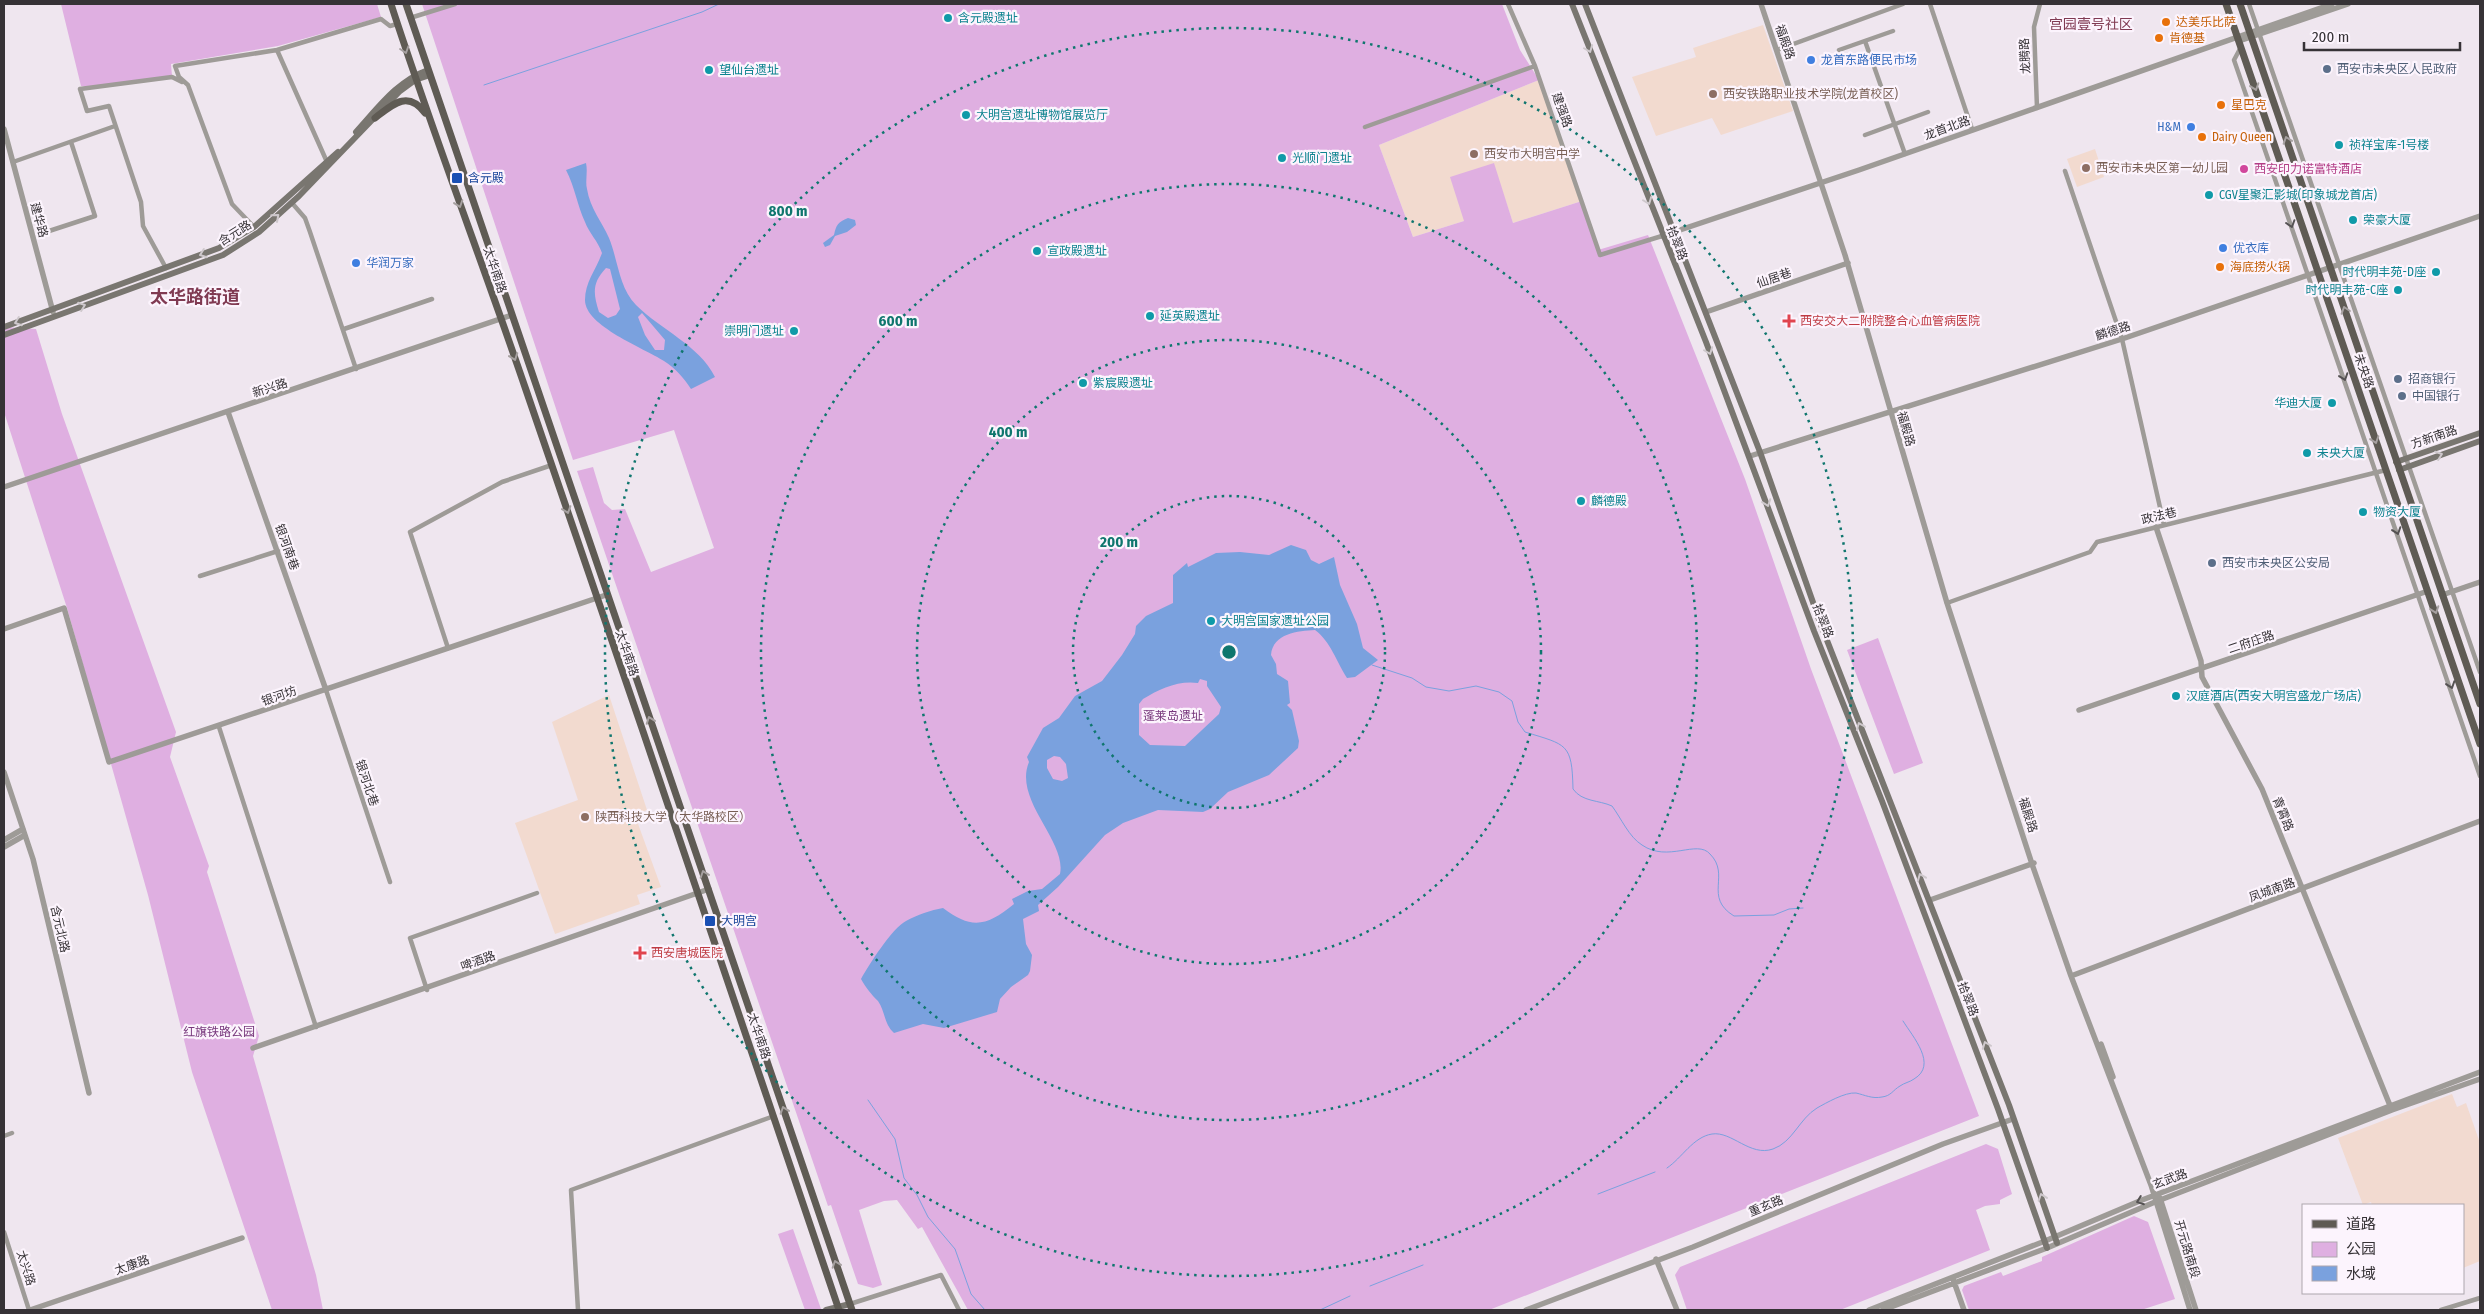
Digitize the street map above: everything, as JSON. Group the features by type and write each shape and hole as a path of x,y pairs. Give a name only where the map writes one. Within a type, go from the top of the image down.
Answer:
{"main road":[{"name":"太华南路","path":"391,4 414,78 552,465 775,1116 838,1308"},
{"name":"太华南路","path":"406,4 850,1308"},
{"name":"拾翠路","path":"1572,4 1750,456 1814,631 1882,801 2003,1122 2046,1245"},
{"name":"拾翠路","path":"1585,4 1760,452 1821,626 1930,900 2013,1119 2056,1240"},
{"name":"未央路","path":"2226,4 2480,744"},
{"name":"未央路","path":"2240,4 2480,704"},
{"name":"含元路","path":"4,335 53,313 219,248 254,227 327,162 396,87 429,73"},
{"name":"含元路","path":"4,327 53,313 223,255 259,232 292,203 330,167 414,78"},
{"path":"375,118 393,105 405,100 418,105 429,118"},
{"name":"方新南路","path":"2396,462 2480,433"},
{"name":"方新南路","path":"2399,470 2480,441"},
{"path":"826,1310 850,1308"}],"street":[{"path":"410,18 455,4"},
{"name":"建强路","path":"1508,4 1535,66 1600,255 1662,236"},
{"name":"福殿路","path":"1761,4 1848,263 1947,604 2072,975 2157,1198"},
{"path":"1777,50 1903,4"},
{"path":"1930,4 1972,129"},
{"name":"龙腾路","path":"2038,108 2034,26 2040,4"},
{"path":"2249,4 2480,672"},
{"path":"2259,32 2332,4"},
{"path":"2259,32 2348,4"},
{"path":"254,227 232,204 188,85 179,77 175,66 277,50 381,19 390,26 397,24"},
{"path":"1839,50 1893,31"},
{"name":"龙首北路","path":"1662,236 1905,154 1972,129 2239,41 2259,32"},
{"path":"1864,41 1905,154"},
{"path":"2239,41 2234,60 2480,776"},
{"path":"277,50 327,162"},
{"path":"1365,127 1535,66"},
{"path":"166,268 143,226 141,202 110,106 87,111 80,89 172,77 188,85"},
{"path":"1865,135 1928,112"},
{"path":"13,162 115,126"},
{"name":"建华路","path":"4,128 53,313"},
{"path":"46,232 95,216 71,142"},
{"path":"2065,171 2122,339 2164,525"},
{"path":"292,203 305,218 356,369"},
{"name":"麟德路","path":"1750,456 2122,339 2480,216"},
{"name":"仙居巷","path":"1706,312 1848,263"},
{"path":"344,329 432,299"},
{"name":"新兴路","path":"4,487 512,315"},
{"name":"银河南巷","path":"228,412 326,690"},
{"path":"448,648 410,532 502,482 552,465"},
{"name":"政法巷","path":"1947,604 2090,552 2097,542 2386,470"},
{"name":"青霄路","path":"2156,527 2201,662 2202,677 2262,789 2391,1108"},
{"path":"200,576 278,551"},
{"path":"2442,594 2480,582"},
{"name":"二府庄路","path":"2079,710 2428,591"},
{"name":"银河坊","path":"4,629 64,608 109,762 219,727 606,595"},
{"name":"银河北巷","path":"326,690 390,882"},
{"path":"219,727 316,1027"},
{"name":"含元北路","path":"4,772 33,859 89,1093"},
{"name":"凤城南路","path":"2072,975 2480,821"},
{"path":"4,840 24,832"},
{"path":"4,847 24,832"},
{"path":"1930,900 2033,862"},
{"name":"啤酒路","path":"254,1048 427,990 709,890"},
{"path":"427,990 410,938 537,893"},
{"name":"玄武路","path":"1869,1310 2046,1245 2157,1198 2480,1072"},
{"name":"玄武路","path":"2391,1108 2480,1078"},
{"path":"578,1310 571,1190 775,1116"},
{"name":"重玄路","path":"1526,1310 1656,1259 1693,1247 1943,1144 2013,1119"},
{"path":"4,1136 12,1133"},
{"name":"开元路南段","path":"2157,1198 2190,1310"},
{"name":"开元路南段","path":"2157,1198 2196,1310"},
{"name":"太兴路","path":"4,1232 29,1310"},
{"name":"太康路","path":"29,1310 242,1238"},
{"path":"1656,1259 1677,1310"},
{"path":"850,1308 941,1275 959,1310"},
{"path":"1954,1279 1964,1310"},
{"name":"玄武路","path":"1883,1310 1954,1279"},
{"path":"2442,1310 2480,1298"}],"shaded area":[{"name":"西安铁路职业技术学院(龙首校区)","path":"1763,25 1793,111 1721,135 1712,118 1656,136 1632,77 1696,57 1693,48"},
{"name":"西安市大明宫中学","path":"1539,80 1582,201 1513,223 1493,163 1464,221 1413,237 1379,145"},
{"name":"西安市未央区第一幼儿园","path":"2095,149 2104,177 2077,187 2067,159"},
{"name":"陕西科技大学（太华路校区）","path":"609,695 647,810 638,814 637,821 661,887 637,895 640,904 555,934 515,823 578,800 552,722"},
{"path":"2452,1094 2457,1107 2466,1103 2480,1143 2480,1261 2464,1268 2464,1204 2372,1204 2371,1202 2363,1204 2338,1138"}],"green space":[{"path":"61,4 377,4 381,17 278,46 171,64 172,76 88,87 81,86"},
{"name":"大明宫国家遗址公园","path":"422,4 1502,4 1520,50 1539,80 1379,145 1413,237 1464,221 1450,177 1494,163 1513,223 1582,201 1598,250 1648,235 1745,479 1811,669 1979,1116 1489,1310 968,1310 922,1227 918,1229 897,1200 884,1201 859,1210 882,1285 873,1288 858,1284 831,1205 828,1206 577,471 593,467 604,503 612,510 625,509 651,572 714,548 674,430 573,460"},
{"name":"红旗铁路公园","path":"4,327 36,329 62,414 176,732 170,757 209,866 207,872 259,1036 253,1056 316,1275 323,1310 272,1310 192,1072 148,895 67,608 4,412"},
{"path":"1878,638 1923,763 1894,774 1847,650"},
{"path":"1986,1144 1998,1149 2012,1194 2000,1200 2000,1204 1985,1206 1976,1210 1990,1250 1840,1310 1687,1310 1675,1275 1680,1267"},
{"path":"2134,1216 2148,1222 2175,1299 2141,1310 1969,1310 1962,1290 1964,1286 2001,1272 2003,1276 2042,1261 2042,1257"},
{"path":"793,1229 821,1309 805,1310 778,1234"}],"water":[{"path":"586,163 586,186 593,209 609,238 622,282 630,298 646,314 690,347 708,366 715,377 691,389 668,364 605,327 588,310 585,294 602,253 587,226 566,170","holes":["606,268 610,269 620,309 616,315 608,318 599,312 595,294 598,279","642,313 665,340 664,350 655,350 645,335 638,317"]},
{"path":"848,218 855,220 856,225 847,232 835,236 830,245 825,247 823,243 834,235 840,222"},
{"path":"1291,545 1306,550 1311,560 1319,564 1334,557 1340,585 1357,624 1363,648 1378,660 1355,677 1347,678 1325,640 1315,630 1301,631 1281,638 1276,642 1271,655 1276,664 1277,674 1288,681 1290,703 1287,705 1292,710 1299,741 1298,748 1269,775 1228,792 1210,809 1203,812 1158,810 1123,823 1105,835 1058,887 1038,905 1039,911 1023,919 1026,944 1032,955 1030,971 1028,975 1011,987 1000,999 997,1012 944,1028 923,1024 894,1033 888,1026 878,1001 861,979 881,947 900,925 919,915 943,908 963,920 971,922 987,921 1014,904 1012,899 1028,891 1042,889 1060,874 1060,861 1056,848 1028,791 1026,776 1029,762 1027,757 1043,728 1059,718 1075,696 1102,681 1135,634 1136,626 1146,616 1173,603 1173,575 1187,563 1188,567 1216,553 1240,552 1269,555","holes":["1200,679 1207,681 1207,686 1221,707 1219,714 1185,746 1150,745 1139,735 1139,704 1143,699 1169,686 1191,682 1198,683","1054,756 1060,757 1066,764 1068,778 1062,781 1053,779 1047,768 1047,760"]}],"waterway":[{"path":"484,85 702,12 719,4"},
{"path":"1372,665 1412,678 1426,687 1449,691 1476,686 1499,692 1512,701 1518,722 1525,732 1550,740 1564,748 1571,763 1573,789 1586,799 1612,806 1637,842 1652,850 1662,852 1698,849 1710,854 1716,862 1718,870 1718,894 1720,901 1725,909 1734,916 1774,915 1789,909 1803,908"},
{"path":"1667,1168 1693,1143 1705,1136 1719,1134 1757,1150 1765,1151 1780,1146 1791,1136 1805,1118 1817,1108 1836,1098 1852,1093 1875,1098 1890,1094 1914,1079 1921,1073 1924,1066 1921,1051 1903,1021"},
{"path":"868,1100 895,1139 904,1178 917,1195 928,1217 955,1249 971,1294 985,1310"},
{"path":"1598,1194 1655,1172"},
{"path":"1370,1286 1423,1265"},
{"path":"1320,1310 1350,1296"}],"place":[{"name":"含元殿遗址","path":"948,18"},
{"name":"达美乐比萨","path":"2166,22"},
{"name":"肯德基","path":"2159,38"},
{"name":"龙首东路便民市场","path":"1811,60"},
{"name":"西安市未央区人民政府","path":"2327,69"},
{"name":"望仙台遗址","path":"709,70"},
{"name":"西安铁路职业技术学院(龙首校区)","path":"1713,94"},
{"name":"星巴克","path":"2221,105"},
{"name":"大明宫遗址博物馆展览厅","path":"966,115"},
{"name":"H&M","path":"2191,127"},
{"name":"Dairy Queen","path":"2202,137"},
{"name":"祯祥宝库-1号楼","path":"2339,145"},
{"name":"西安市大明宫中学","path":"1474,154"},
{"name":"光顺门遗址","path":"1282,158"},
{"name":"西安市未央区第一幼儿园","path":"2086,168"},
{"name":"西安印力诺富特酒店","path":"2244,169"},
{"name":"含元殿","path":"457,178"},
{"name":"CGV星聚汇影城(印象城龙首店)","path":"2209,195"},
{"name":"荣豪大厦","path":"2353,220"},
{"name":"优衣库","path":"2223,248"},
{"name":"宣政殿遗址","path":"1037,251"},
{"name":"华润万家","path":"356,263"},
{"name":"海底捞火锅","path":"2220,267"},
{"name":"时代明丰苑-D座","path":"2436,272"},
{"name":"时代明丰苑-C座","path":"2398,290"},
{"name":"延英殿遗址","path":"1150,316"},
{"name":"西安交大二附院整合心血管病医院","path":"1789,321"},
{"name":"崇明门遗址","path":"794,331"},
{"name":"招商银行","path":"2398,379"},
{"name":"紫宸殿遗址","path":"1083,383"},
{"name":"中国银行","path":"2402,396"},
{"name":"华迪大厦","path":"2332,403"},
{"name":"未央大厦","path":"2307,453"},
{"name":"麟德殿","path":"1581,501"},
{"name":"物资大厦","path":"2363,512"},
{"name":"西安市未央区公安局","path":"2212,563"},
{"name":"大明宫国家遗址公园","path":"1211,621"},
{"name":"汉庭酒店(西安大明宫盛龙广场店)","path":"2176,696"},
{"name":"陕西科技大学（太华路校区）","path":"585,817"},
{"name":"大明宫","path":"710,921"},
{"name":"西安唐城医院","path":"640,953"}],"district":[{"name":"宫园壹号社区","path":"2091,24"},
{"name":"太华路街道","path":"195,297"}],"park label":[{"name":"蓬莱岛遗址","path":"1173,716"}]}
